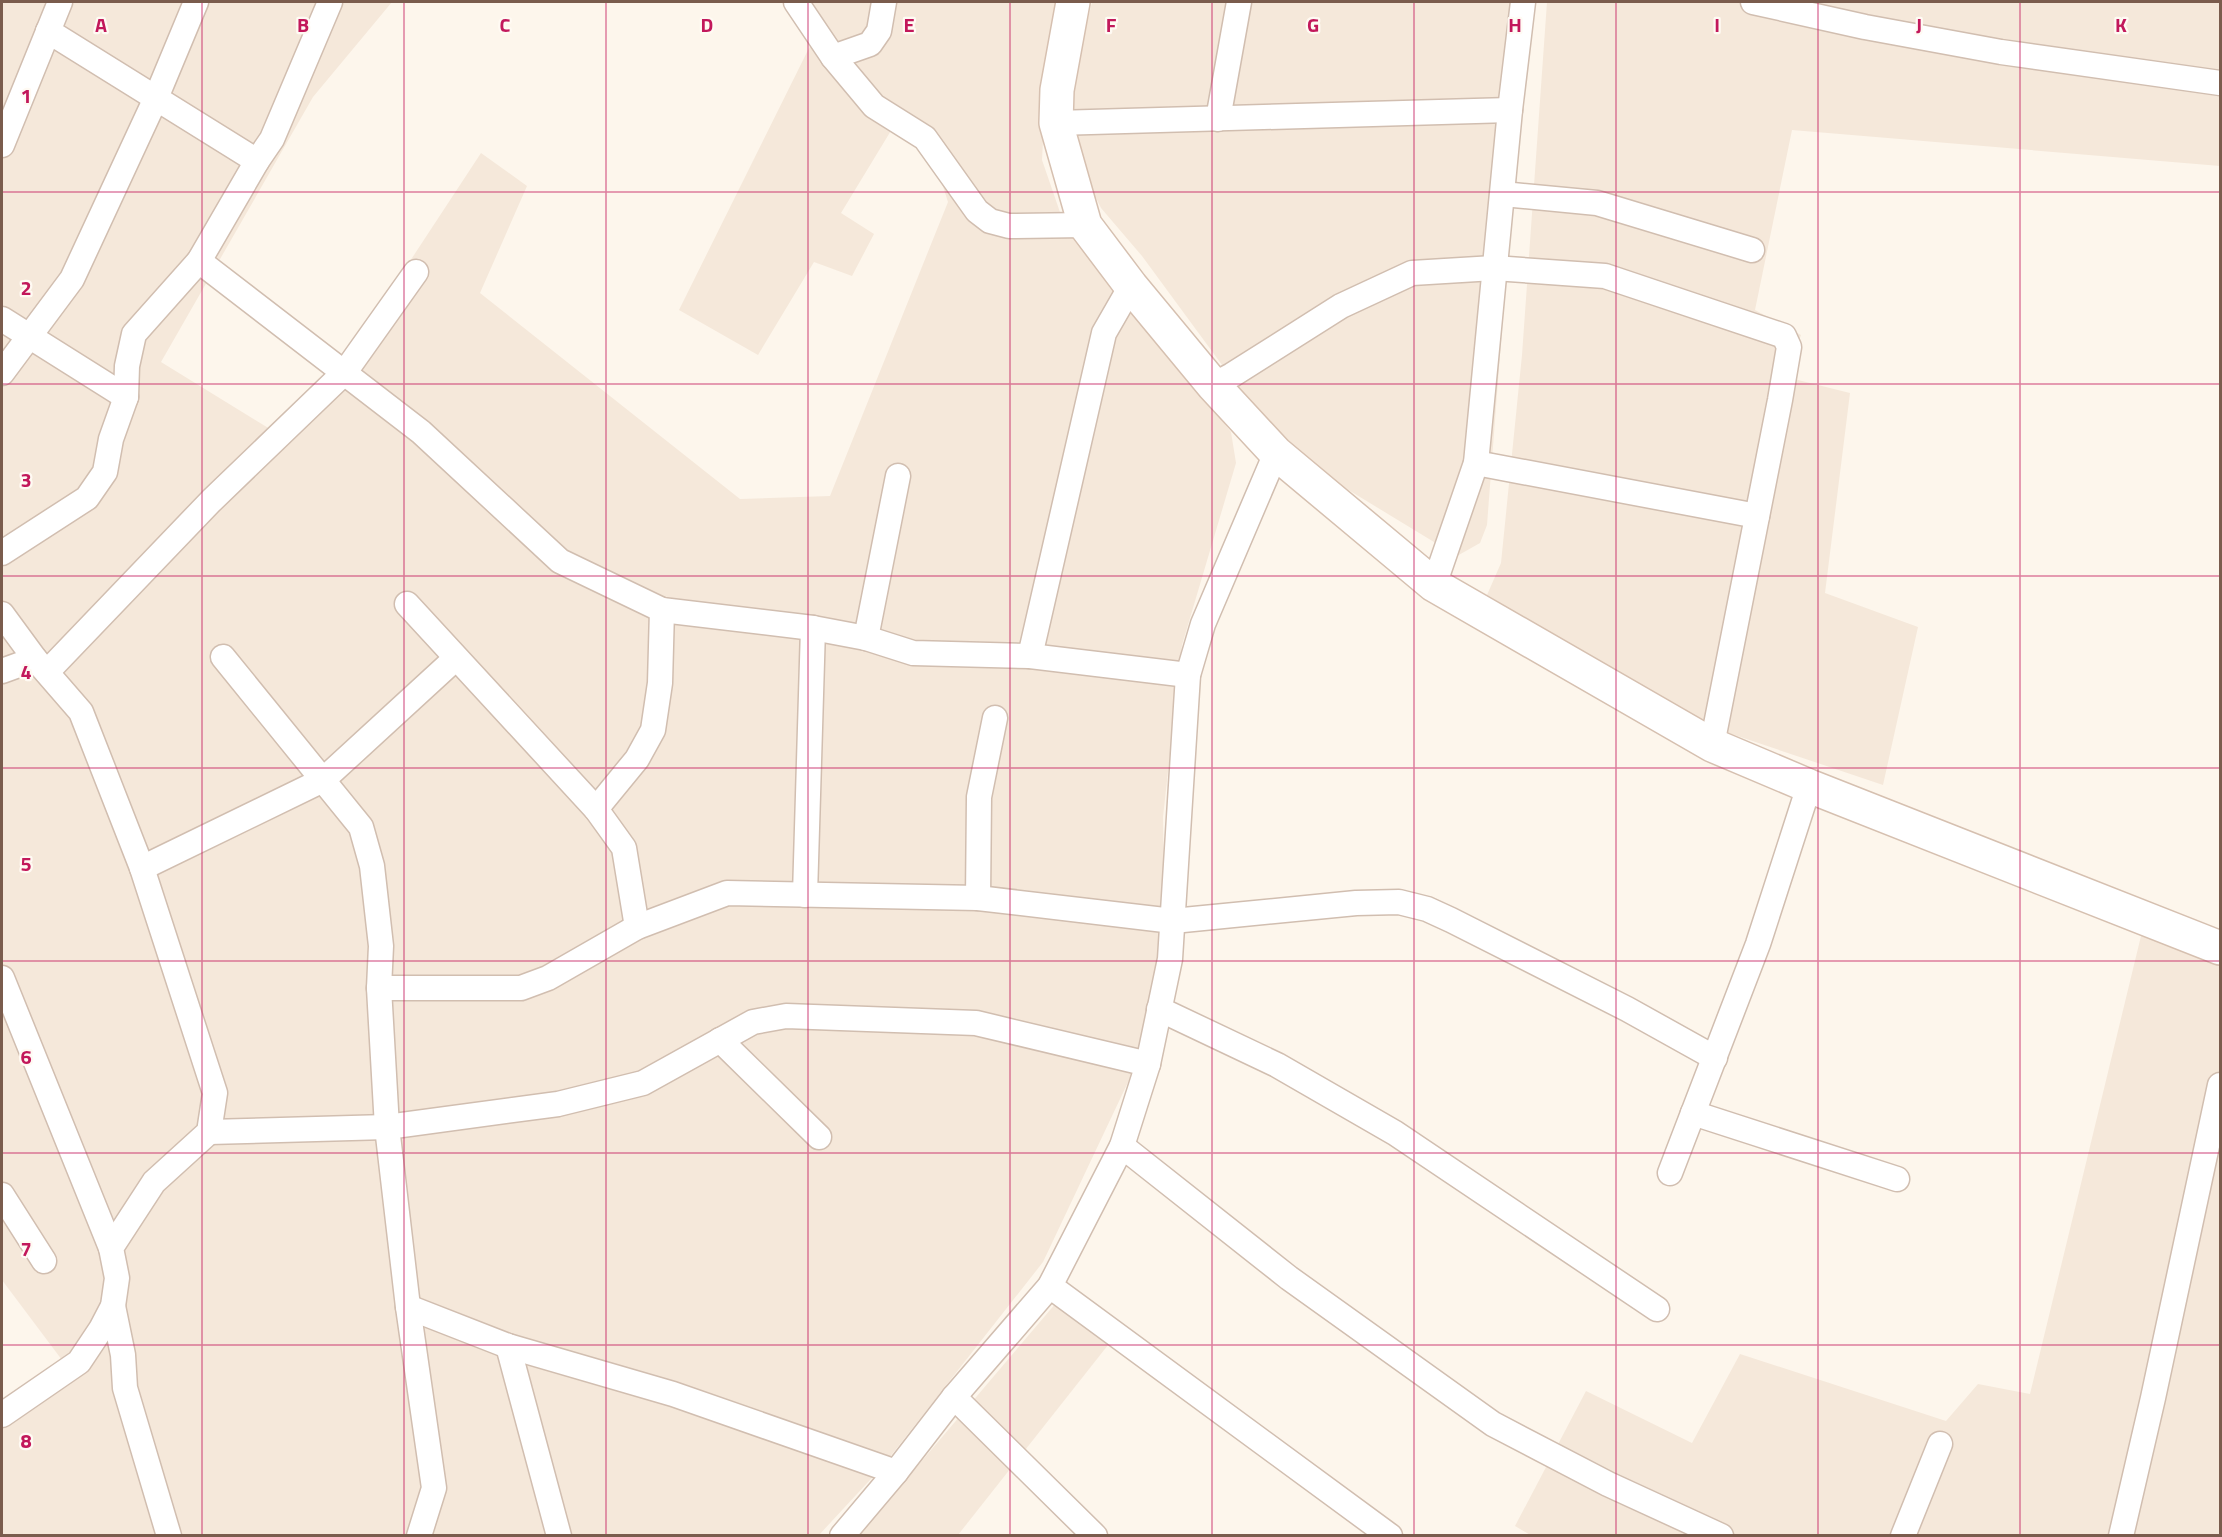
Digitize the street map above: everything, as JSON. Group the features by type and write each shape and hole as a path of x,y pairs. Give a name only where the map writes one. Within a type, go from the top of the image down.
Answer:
{"street":[{"path":"2,145 60,2"},
{"path":"2,373 72,279 156,98 196,2"},
{"path":"2,553 87,498 105,472 111,439 126,397 127,366 134,334 199,261 272,139 330,2"},
{"path":"795,2 832,57 874,106 925,138 977,211 990,221 1009,226 1085,225"},
{"path":"832,57 870,44 879,31 884,2"},
{"path":"1073,2 1057,90 1056,123 1085,225 1131,286 1213,385 1276,453 1434,585 1713,745 1809,786 2220,948"},
{"path":"1218,119 1239,2"},
{"path":"1434,585 1476,463 1510,110 1523,2"},
{"path":"1753,2 1864,27 2001,52 2220,83"},
{"path":"48,31 257,161"},
{"path":"1056,123 1510,110"},
{"path":"1503,194 1597,203 1752,250"},
{"path":"199,261 421,432 560,561 662,610 813,628 866,638 913,652 1030,656 1188,675"},
{"path":"1213,385 1341,306 1412,273 1494,268 1605,276 1784,336 1789,346 1713,745"},
{"path":"2,671 41,666 345,372 416,272"},
{"path":"1030,656 1104,333 1131,286"},
{"path":"2,319 126,397"},
{"path":"842,1536 896,1472 954,1397 1050,1286 1122,1146 1148,1064 1170,959 1188,675 1203,624 1276,453"},
{"path":"1476,463 1757,516"},
{"path":"866,638 898,476"},
{"path":"407,604 596,809 624,849 638,927"},
{"path":"596,809 637,759 653,730 660,683 662,610"},
{"path":"2,614 41,666 81,712 142,868 215,1093 209,1132 154,1182 111,1248"},
{"path":"805,895 813,628"},
{"path":"223,657 361,827 372,866 381,946 379,988 387,1127 408,1307 434,1488 419,1536"},
{"path":"142,868 323,780 456,658"},
{"path":"978,898 979,797 995,718"},
{"path":"1670,1173 1758,944 1809,786"},
{"path":"379,988 521,988 548,978 638,927 727,893 978,898 1173,921 1356,903 1400,902 1427,909 1451,920 1627,1009 1715,1058"},
{"path":"2,978 111,1248 117,1278 113,1306 79,1362 2,1414"},
{"path":"1159,1009 1277,1065 1395,1133 1657,1309"},
{"path":"209,1132 387,1127 558,1104 643,1083 753,1022 786,1016 976,1023 1148,1064"},
{"path":"720,1040 819,1137"},
{"path":"2121,1536 2220,1085"},
{"path":"1693,1113 1897,1179"},
{"path":"1122,1146 1289,1278 1492,1424 1608,1484 1721,1536"},
{"path":"2,1195 44,1261"},
{"path":"1050,1286 1390,1536"},
{"path":"113,1306 123,1355 125,1388 169,1536"},
{"path":"408,1307 508,1346 673,1394 896,1472"},
{"path":"508,1346 559,1536"},
{"path":"954,1397 1095,1536"},
{"path":"1903,1536 1940,1444"}],"shaded area":[{"path":"2,2 392,2 313,97 161,362 270,429 343,363 481,153 527,186 480,293 740,499 830,496 948,202 932,152 892,129 841,213 874,234 852,276 814,262 758,355 679,310 814,38 787,2 1060,2 1045,102 1042,160 1062,218 1231,432 1236,463 1182,645 1163,817 1165,938 1138,1061 1043,1262 882,1467 819,1535 2,1535 2,1412 68,1368 2,1280"},
{"path":"1092,2 1527,2 1487,525 1480,543 1457,556 1286,452 1142,256 1101,208 1076,158 1067,105"},
{"path":"1547,2 2220,2 2220,166 1792,130 1755,310 1801,335 1786,377 1850,393 1825,593 1918,627 1883,785 1684,718 1487,595 1501,563 1522,355"},
{"path":"2141,936 2220,956 2220,1535 1532,1536 1515,1526 1586,1391 1692,1443 1740,1354 1946,1421 1978,1384 2030,1394"},
{"path":"1056,1303 1112,1340 958,1535 858,1536"}]}
